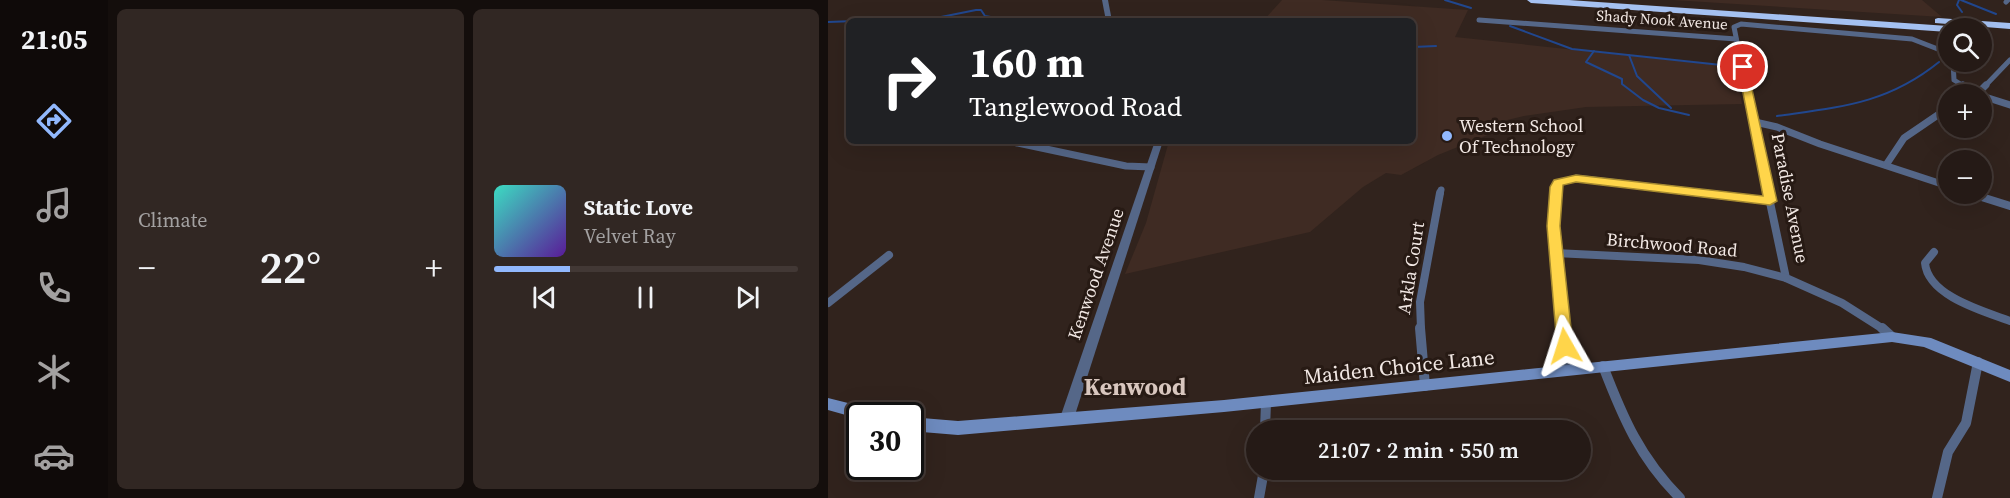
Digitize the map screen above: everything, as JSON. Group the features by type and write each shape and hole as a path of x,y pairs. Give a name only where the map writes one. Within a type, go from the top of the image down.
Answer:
{"highway":[{"path":"1531,0 1938,28"},
{"path":"1637,0 2010,26"},
{"path":"1992,32 2010,35"}],"main road":[{"name":"Maiden Choice Lane","path":"924,425 958,428 1266,402 1892,337"},
{"path":"1892,337 1926,342 2010,376"},
{"path":"828,404 846,409"}],"street":[{"path":"1105,0 1108,18"},
{"name":"Shady Nook Avenue","path":"1479,20 1736,39"},
{"name":"Shady Nook Avenue","path":"1735,25 1912,39 1938,48"},
{"name":"Paradise Avenue","path":"1735,25 1786,278 1854,308 1873,319 1892,337"},
{"path":"1987,84 2010,60"},
{"path":"1953,72 1953,80 1959,84"},
{"path":"1992,100 2010,105"},
{"path":"1886,165 1890,154 1902,138 1938,115"},
{"path":"1755,122 1777,127 1938,183"},
{"path":"1022,144 1126,166 1151,167"},
{"name":"Kenwood Avenue","path":"1067,418 1158,144"},
{"path":"1568,369 1553,226 1558,183 1569,178 1770,201"},
{"name":"Arkla Court","path":"1425,386 1420,345 1420,302 1441,190"},
{"path":"1992,200 2010,206"},
{"path":"1934,252 1928,256 1925,266 1929,280 1955,298 2010,321"},
{"name":"Birchwood Road","path":"1555,253 1699,260 1744,267 1786,278"},
{"path":"828,303 889,255"},
{"path":"1938,498 1943,465 1948,452 1966,423 1978,362"},
{"path":"1603,366 1636,447 1680,498"},
{"path":"1265,420 1266,402"},
{"path":"1259,498 1262,480"}],"shaded area":[{"name":"Western School Of Technology","path":"1282,0 1322,0 1468,10 1455,37 1735,67 1742,104 1586,107 1524,116 1495,123 1472,131 1490,134 1438,155 1401,175 1386,173 1363,187 1310,232 1125,274 1146,223 1168,144 1416,144 1416,18 1266,18"},
{"path":"1672,0 1922,0 1942,17"}],"waterway":[{"path":"1445,0 1471,8"},
{"path":"1959,0 1957,5 1962,12"},
{"path":"1961,0 1996,14"},
{"path":"936,18 976,10 981,10 985,16 997,18"},
{"path":"828,22 846,21"},
{"path":"1510,26 1572,49 1594,51"},
{"path":"1416,47 1436,46"},
{"path":"1594,51 1629,55"},
{"path":"1594,51 1586,62 1622,79 1622,84 1643,100 1659,108 1689,115"},
{"path":"1629,55 1740,67"},
{"path":"1629,55 1637,76 1671,108"},
{"path":"1777,116 1822,110 1882,95 1901,87 1938,63"}],"place":[{"name":"Western School Of Technology","path":"1447,136"}],"district":[{"name":"Kenwood","path":"1135,387"}],"route":[{"path":"1565,346 1553,226 1558,183 1569,178 1576,178 1770,201 1743,67"}]}
